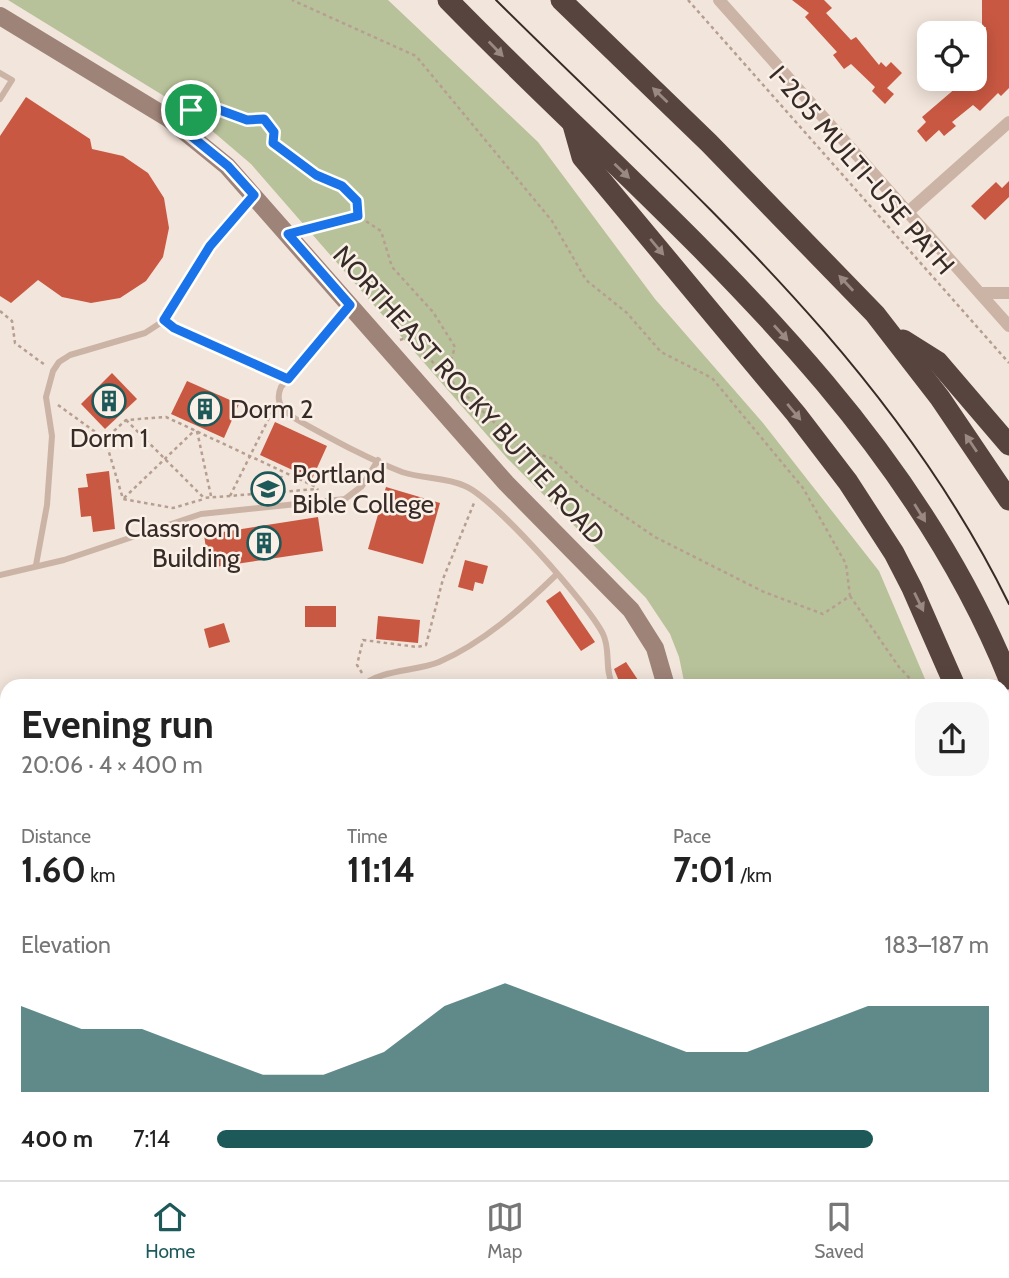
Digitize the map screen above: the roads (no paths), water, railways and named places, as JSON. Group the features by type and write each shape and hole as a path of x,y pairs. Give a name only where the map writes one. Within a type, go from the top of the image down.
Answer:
{"highway":[{"path":"448,0 734,283 842,404 894,474 940,545 965,588 1009,679"},
{"path":"561,0 709,143 818,253 892,334 940,398 1009,500"},
{"path":"572,124 582,157 796,414 856,493 912,588 952,679"},
{"path":"892,334 939,362 1009,445"}],"street":[{"path":"719,0 1009,326"},
{"name":"NORTHEAST ROCKY BUTTE ROAD","path":"0,16 169,118 228,166 506,483 631,610 655,648 664,679"},
{"path":"908,212 1009,122"},
{"path":"980,293 1009,293"}],"lane":[{"path":"0,73 12,80 0,99"},
{"path":"36,565 47,505 52,436 46,397 53,371 59,362 70,355 145,333 164,320 210,246 254,195"},
{"path":"350,305 279,392 281,406 288,415 404,473 465,486 479,495 527,540 602,633 606,643 606,668 610,679"},
{"path":"164,320 174,328 288,379"},
{"path":"0,575 64,560 207,513 345,499 362,486 378,460"},
{"path":"380,679 425,667 450,656 518,611 556,575"}],"tram line":[{"path":"496,0 710,210 779,281 844,355 905,433 960,515 1009,604"}],"place":[{"name":"Dorm 1","path":"109,401"},
{"name":"Dorm 2","path":"205,409"},
{"name":"Portland Bible College","path":"268,489"},
{"name":"Classroom Building","path":"264,543"}]}
